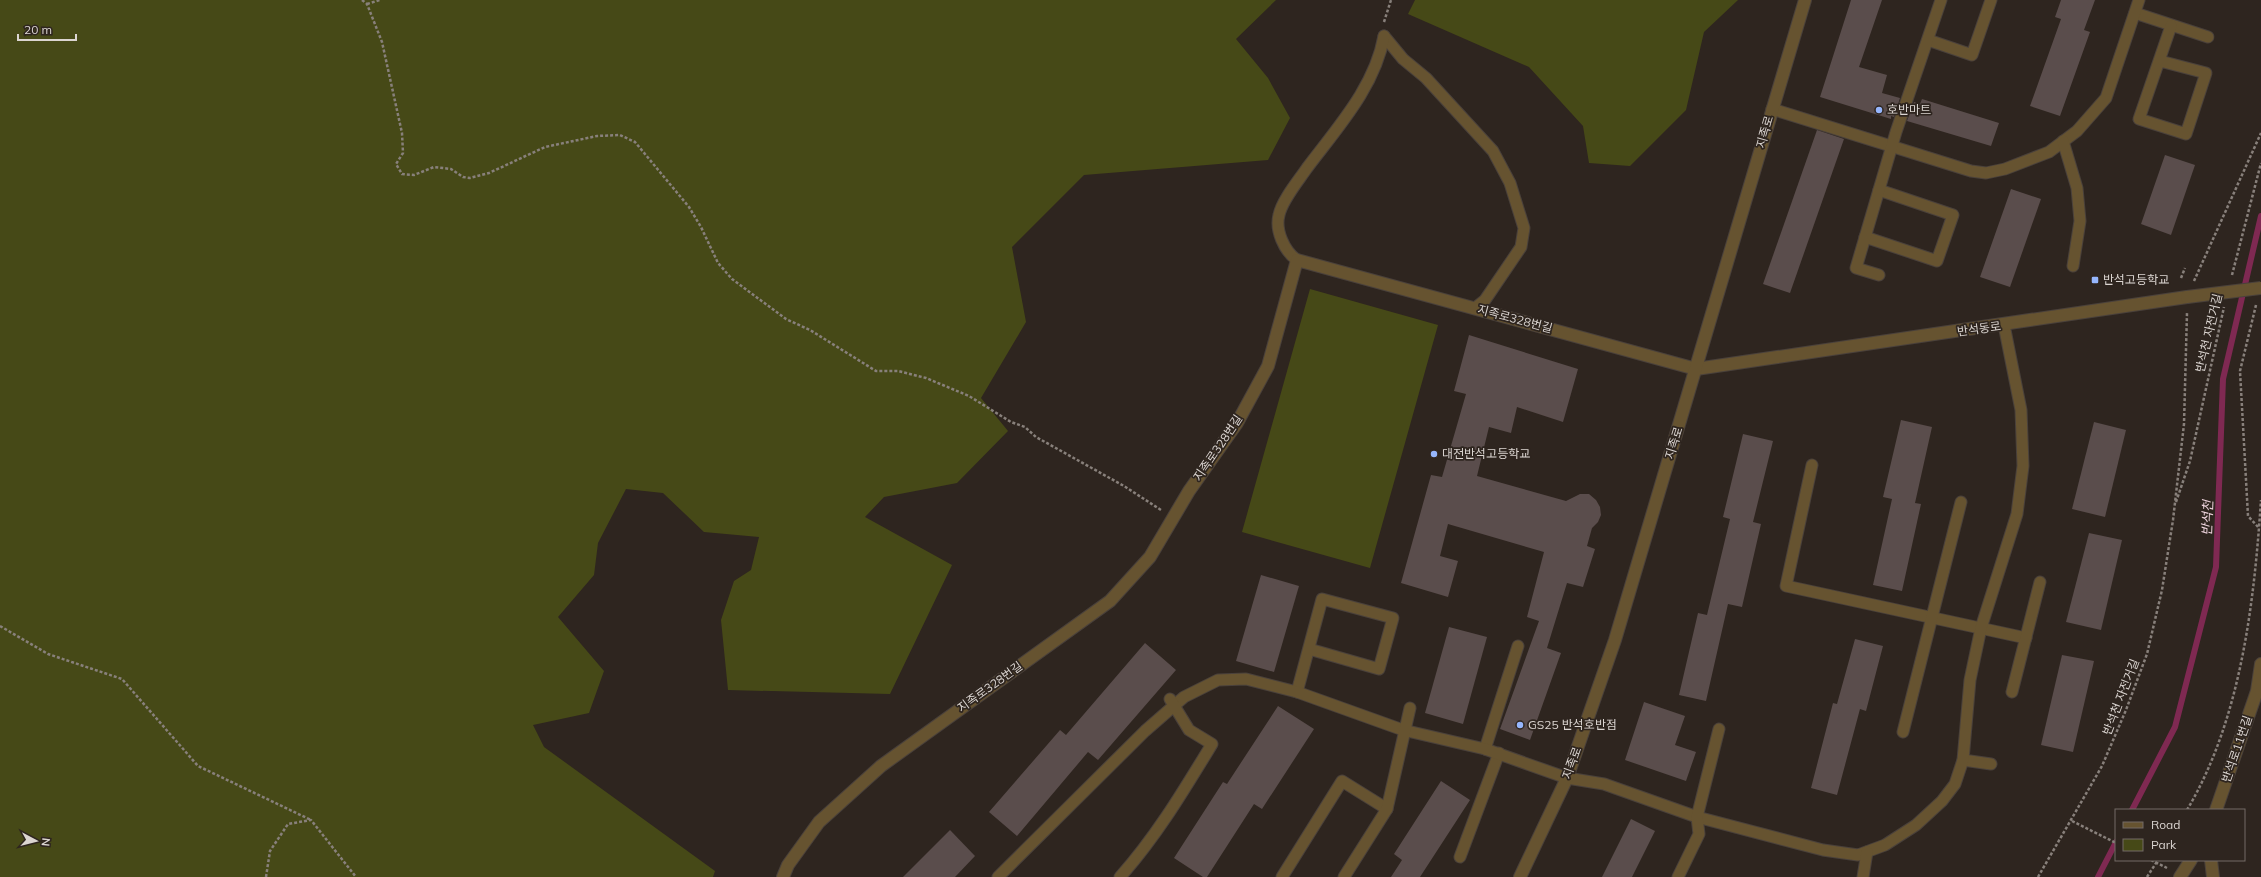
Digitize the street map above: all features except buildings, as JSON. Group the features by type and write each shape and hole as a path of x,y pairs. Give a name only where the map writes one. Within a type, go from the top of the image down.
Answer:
{"street":[{"name":"지족로","path":"1520,877 1567,778 1615,640 1805,0"},
{"name":"지족로328번길","path":"782,877 788,865 819,822 881,766 1110,601 1150,557 1189,491 1236,423 1268,366 1297,260 1696,369"},
{"name":"반석동로","path":"1696,369 2187,297 2261,288"},
{"path":"2259,690 2261,664"},
{"name":"반석로11번길","path":"2216,809 2259,690"},
{"path":"2180,877 2190,861"},
{"path":"2211,861 2213,877"}],"lane":[{"path":"1879,275 1856,268 1892,147 1941,0"},
{"path":"1928,40 1972,55 1991,0"},
{"path":"1772,109 1971,171 1986,172 2005,169 2049,152 2077,131 2106,98 2139,0"},
{"path":"2135,13 2208,37"},
{"path":"2160,61 2206,73 2186,134 2139,119 2171,26"},
{"path":"1297,260 1290,255 1280,238 1279,215 1294,187 1363,93 1382,45 1384,36"},
{"path":"1384,36 1403,59 1426,78 1493,151 1510,182 1524,228 1521,247 1485,300 1475,308"},
{"path":"2063,142 2077,188 2080,221 2073,266"},
{"path":"1865,237 1937,261 1953,215 1879,190"},
{"path":"998,877 1145,731 1172,702 1218,680 1246,679 1298,692 1403,730 1485,749 1567,778 1604,784 1697,817 1823,850 1858,855 1885,845 1916,825 1942,801 1955,784 1963,760 1970,680 1981,628 2017,514 2023,466 2021,410 2004,325"},
{"path":"1812,465 1786,586 2026,638"},
{"path":"1903,732 1961,502"},
{"path":"2012,692 2040,582"},
{"path":"1298,692 1309,649 1322,599 1393,618 1379,668 1309,649"},
{"path":"1485,749 1518,646"},
{"path":"1120,877 1131,865 1182,793 1212,744 1189,730 1172,702"},
{"path":"1344,877 1387,809 1403,730 1410,708"},
{"path":"1678,877 1699,834 1697,817 1719,729"},
{"path":"1460,857 1499,754"},
{"path":"1963,760 1991,764"},
{"path":"1282,877 1342,781 1387,809"},
{"path":"1864,877 1867,852"}],"path":[{"path":"362,0 367,4 382,42 402,133 403,153 396,164 402,174 414,175 434,167 451,169 463,177 470,178 489,173 545,147 598,136 620,135 635,142 689,207 701,227 718,263 732,279 786,319 815,333 876,371 898,371 926,378 969,396 1010,422 1025,427 1036,437 1064,454 1174,516"},
{"path":"367,4 380,0"},
{"path":"1384,36 1383,26 1391,0"},
{"path":"2187,297 2261,133"},
{"path":"2232,278 2261,163"},
{"path":"2181,278 2185,268"},
{"name":"반석천 자전거길","path":"2038,877 2072,821 2102,766 2126,710 2147,654 2162,590 2184,424 2187,297"},
{"path":"2257,300 2240,371 2248,516 2259,528"},
{"name":"반석천 자전거길","path":"2174,506 2190,461 2226,301"},
{"path":"2187,809 2222,734 2234,690 2248,629 2261,500"},
{"path":"0,626 48,654 122,679 198,766 311,820 356,877"},
{"path":"266,877 270,851 288,824 311,820"},
{"path":"2072,821 2115,843"},
{"path":"2147,877 2157,861"}],"green space":[{"path":"0,0 1276,0 1236,39 1268,78 1290,118 1268,160 1084,175 1012,247 1026,322 981,398 1008,431 957,483 884,497 865,517 952,565 890,694 728,690 721,620 734,581 751,570 759,537 704,532 663,493 626,489 598,543 594,575 558,617 604,671 589,713 533,725 544,747 715,871 713,877 0,877"},
{"path":"1415,0 1738,0 1704,32 1686,110 1630,166 1589,163 1583,126 1529,67 1408,14"},
{"path":"1310,289 1438,325 1370,568 1242,532"}],"waterway":[{"name":"반석천","path":"2133,809 2175,727 2216,567 2223,379 2261,216"},
{"name":"반석천","path":"2098,877 2115,844"}],"place":[{"name":"호반마트","path":"1879,110"},
{"name":"반석고등학교","path":"2095,280"},
{"name":"대전반석고등학교","path":"1434,454"},
{"name":"GS25 반석호반점","path":"1520,725"}]}
